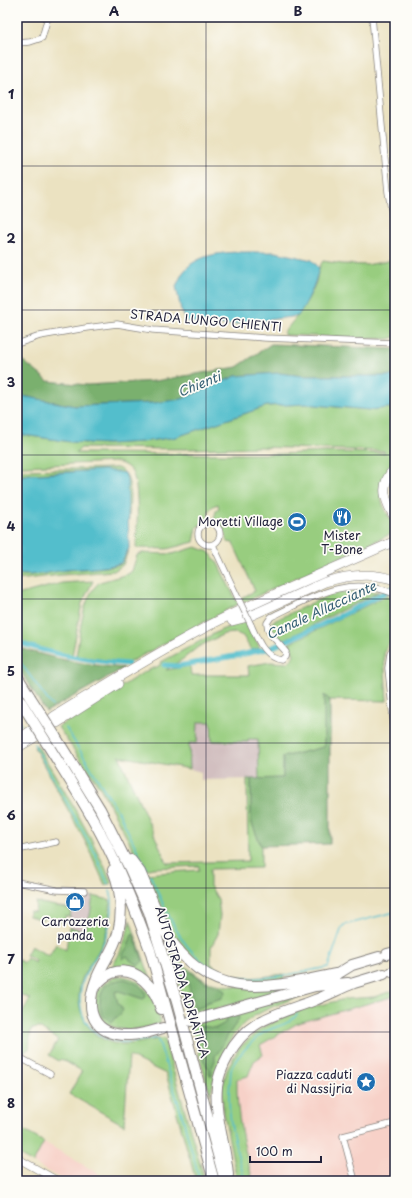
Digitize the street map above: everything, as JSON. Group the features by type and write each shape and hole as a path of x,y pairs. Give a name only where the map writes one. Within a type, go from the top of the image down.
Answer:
{"highway":[{"path":"395,468 387,480 385,491 386,501 395,518"},
{"path":"343,564 354,556 395,537"},
{"path":"55,720 133,671 243,609 395,541"},
{"path":"157,657 232,621 395,547"},
{"path":"232,621 248,617 325,582 338,578 379,576 395,580"},
{"name":"AUTOSTRADA ADRIATICA","path":"17,676 100,809 141,894 160,944 225,1181"},
{"name":"AUTOSTRADA ADRIATICA","path":"19,700 85,806 117,865 138,915 150,950 214,1181"},
{"path":"17,740 35,733 17,748"},
{"path":"85,806 92,829 115,877 121,903 120,923 116,941 112,952 96,977 91,995 90,1006 93,1016 96,1022 108,1031 115,1034 131,1035 163,1028"},
{"path":"118,844 140,872 166,934 185,957 202,972 225,982 252,987 269,986 336,974"},
{"path":"191,1021 315,986 352,965 387,955"},
{"path":"91,995 102,979 115,972 128,972 150,985 157,997 172,1049 187,1080"},
{"path":"228,1181 227,1159 217,1112 217,1086 224,1062 234,1044 252,1026 270,1017 313,1001 354,983 390,972"},
{"path":"315,986 354,983"}],"street":[{"path":"17,43 30,42 42,38 48,17"},
{"path":"372,17 388,192 395,231"},
{"name":"STRADA LUNGO CHIENTI","path":"17,344 40,336 117,324 153,330 265,338 395,343"},
{"path":"206,524 213,524 220,530 220,540 213,545 203,544 199,539 198,532 200,528 206,524"},
{"path":"213,545 262,647 275,659 282,660 286,654 285,650 268,630 268,619 271,617 332,590 353,586 370,586 393,593"},
{"path":"395,645 390,652 388,668 395,737"},
{"path":"17,850 56,842"},
{"path":"17,882 57,890 84,891"},
{"path":"17,1056 50,1074"},
{"path":"355,1181 343,1136 395,1123"},
{"path":"17,1158 58,1181"}],"shaded area":[{"path":"198,722 211,722 212,740 248,742 248,739 259,739 259,779 201,780 201,772 190,769 189,742 197,742"},
{"path":"72,894 93,896 85,932 69,927"},
{"path":"395,996 395,1181 253,1181 241,1134 237,1079 248,1076 254,1061 263,1055 260,1045 298,1023"},
{"path":"44,1142 99,1174 95,1181 65,1181 33,1163"}],"green space":[{"path":"394,260 395,337 389,339 284,335 284,332 298,315 310,296 323,261 342,264 366,265"},
{"path":"271,344 395,349 395,376 303,376 279,373 236,376 182,399 154,403 75,406 17,395 17,356 48,381 87,385 155,381 237,367"},
{"path":"305,404 370,410 395,407 395,462 385,474 380,487 380,493 384,507 393,523 395,532 244,602 241,598 255,591 233,543 227,542 223,527 214,519 216,511 219,509 218,504 213,506 210,510 208,520 197,527 194,542 167,549 136,548 137,498 135,479 132,472 123,464 116,462 23,466 17,468 17,434 71,442 107,444 141,442 176,437 267,406","holes":["259,447 384,451 385,453 326,452 281,454 76,453 81,448 185,449"]},
{"path":"117,468 124,472 129,480 130,501 128,529 126,493 104,470 38,474 29,473 17,477 17,473 25,470"},
{"path":"196,547 209,552 217,562 238,604 128,663 76,656 83,616 89,596 100,582 128,574 132,571 137,555 142,553 172,554"},
{"path":"129,548 123,565 114,571 17,580 17,574 23,575 101,568 121,564"},
{"path":"93,581 82,603 72,656 17,640 17,595 62,583"},
{"path":"353,591 379,592 281,641 272,629 272,622 331,594"},
{"path":"386,596 395,601 395,638 387,645 384,655 387,701 330,700 325,696 324,747 283,757 283,778 259,779 258,739 248,739 248,742 212,741 211,722 198,722 197,743 189,743 190,769 119,756 167,863 248,861 247,779 251,779 251,821 261,846 261,868 210,869 210,886 218,899 220,915 218,934 211,947 211,964 225,972 239,977 244,978 283,974 284,979 255,983 234,981 201,967 189,956 170,932 146,874 199,870 199,866 153,868 144,870 101,789 58,727 144,672 159,666 161,662 221,630 246,621 260,648 251,650 243,636 236,633 224,634 198,647 166,670 190,666 191,675 249,675 248,666 270,662 287,663 292,659 294,654 289,646 290,643"},
{"path":"17,647 70,661 124,668 46,712 17,666"},
{"path":"324,695 330,700 330,844 261,846 251,821 251,779 283,778 283,757 324,747"},
{"path":"37,745 86,830 112,883 105,885 87,845 34,747"},
{"path":"93,896 110,900 110,913 102,944 81,982 79,1003 82,1013 92,1030 99,1037 108,1042 130,1044 164,1038 205,1181 196,1181 166,1074 129,1056 124,1125 69,1094 82,1071 61,1059 59,1061 49,1055 58,1040 39,1028 31,1029 29,1049 23,1052 17,1050 17,1011 23,1012 30,999 17,993 17,959 24,963 27,958 35,963 36,961 26,955 31,946 49,956 56,944 66,950 69,927 85,931 90,915"},
{"path":"36,902 71,909 70,917 65,916 65,923 44,917 43,920 29,916 29,911 35,912"},
{"path":"130,920 150,977 132,966 111,968 123,945"},
{"path":"133,933 143,961 139,965 131,961 127,956 122,959"},
{"path":"169,950 195,974 214,983 237,986 298,984 290,989 188,1016"},
{"path":"184,968 205,982 224,989 225,993 222,998 205,1003 204,1006 195,1009"},
{"path":"121,976 137,981 143,986 153,999 161,1023 141,1028 121,1029 110,1026 102,1019 97,1012 97,994 102,986 110,980"},
{"path":"125,979 141,987 144,990 146,997 143,999 119,991 115,992 118,1003 123,1010 114,1021 111,1022 101,1013 100,1000 102,992 106,985"},
{"path":"395,990 395,996 298,1023 260,1045 263,1055 254,1061 248,1076 237,1079 239,1118 253,1181 237,1181 223,1109 222,1087 228,1067 239,1048 260,1029 290,1014 345,999 374,997"},
{"path":"307,993 262,1012 239,1028 233,1035 224,1051 210,1095 191,1024"},
{"path":"237,1014 239,1018 238,1021 215,1056 212,1076 210,1075 204,1059 205,1055 197,1028 200,1026 216,1028 225,1023 227,1017"},
{"path":"17,1127 44,1142 33,1163 17,1154"}],"water":[{"path":"275,252 312,260 319,268 311,293 298,316 228,325 187,322 181,310 176,286 181,276 193,263 215,254"},
{"path":"279,373 303,376 395,376 395,407 370,410 305,404 267,406 176,437 141,442 107,444 71,442 17,434 17,395 75,406 154,403 182,399 236,376"},
{"path":"104,470 125,473 127,480 129,548 121,563 35,575 17,574 18,477 31,474"}],"waterway":[{"name":"Canale Allacciante","path":"164,665 178,666 271,648 340,616 393,588"},
{"name":"Canale Allacciante","path":"17,642 72,657 128,664"},
{"path":"17,658 52,706"},
{"path":"17,718 21,725"},
{"path":"66,728 120,815 146,868"},
{"path":"34,744 94,851 108,884"},
{"path":"150,875 174,925 183,941 195,955 208,966 224,974 243,978 275,977 328,967 344,925 395,912"},
{"path":"110,891 112,897 112,911 109,925 103,944 82,983 80,997 82,1012 88,1025 107,1039 131,1042 156,1038 159,1042 182,1115 200,1181"},
{"path":"245,1181 235,1145 229,1107 231,1069 241,1053 259,1036 291,1021 297,1014"}],"place":[{"name":"Mister T-Bone","path":"342,517"},
{"name":"Moretti Village","path":"297,522"},
{"name":"Carrozzeria panda","path":"75,902"},
{"name":"Piazza caduti di Nassijria","path":"366,1082"}],"water label":[{"name":"Chienti","path":"199,384"}]}
